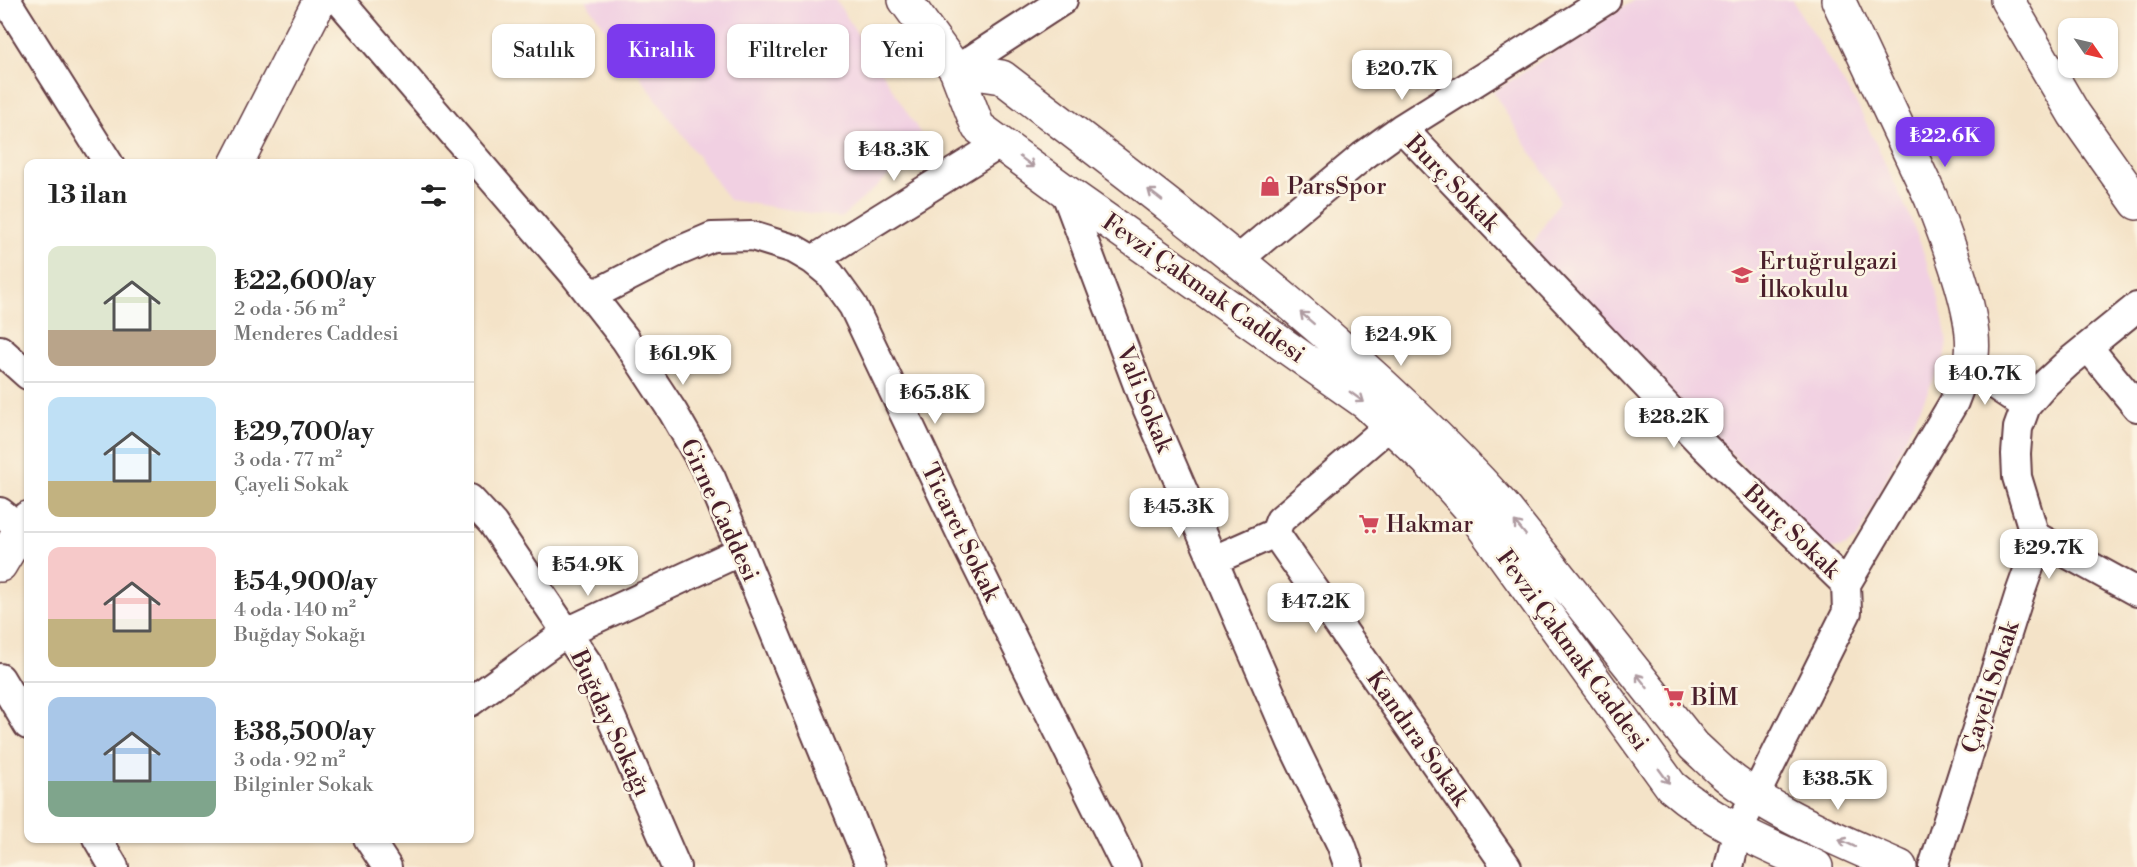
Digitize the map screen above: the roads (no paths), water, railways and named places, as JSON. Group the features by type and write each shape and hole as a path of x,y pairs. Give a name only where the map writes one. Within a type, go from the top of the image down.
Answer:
{"street":[{"path":"6,0 106,159"},
{"path":"239,159 320,0"},
{"name":"Girne Caddesi","path":"339,0 574,274 625,339 673,412 711,478 871,867"},
{"name":"Fevzi Çakmak Caddesi","path":"905,0 956,70 978,127 1366,403 1427,460 1468,506 1671,786 1693,804 1737,832 1816,867"},
{"path":"956,70 1063,0"},
{"path":"1239,259 1363,156 1606,0"},
{"path":"1838,0 1938,216 1970,318 1974,343 1971,361 1954,402 1846,584"},
{"path":"2007,0 2074,114 2137,203"},
{"name":"Fevzi Çakmak Caddesi","path":"956,70 1002,77 1239,259 1373,376 1473,473 1503,506 1694,746 1722,772 1756,796 1808,825 1900,867"},
{"name":"Burç Sokak","path":"1402,129 1705,447 1846,584 1847,612 1737,832"},
{"path":"813,260 1000,143"},
{"name":"Vali Sokak","path":"1065,191 1142,396 1292,743 1341,844 1349,867"},
{"name":"Ticaret Sokak","path":"591,296 679,251 712,237 752,236 794,249 813,260 830,274 853,306 966,544 1126,867"},
{"name":"Çayeli Sokak","path":"1933,867 2031,562 2035,536 2017,477 2016,454 2018,428 2026,406 2045,384 2137,307"},
{"path":"2088,347 2137,407"},
{"path":"0,350 24,371"},
{"path":"1971,361 2026,406"},
{"path":"1214,560 1275,533 1280,520 1390,425"},
{"name":"Buğday Sokağı","path":"474,504 492,524 588,664 676,867"},
{"path":"0,566 16,520"},
{"name":"Kandıra Sokak","path":"1275,533 1508,867"},
{"path":"2035,536 2137,592"},
{"path":"474,699 567,632 741,551"},
{"path":"0,678 24,718"},
{"path":"1729,867 1737,832"},
{"path":"100,843 114,867"},
{"path":"371,843 387,867"}],"place":[{"name":"ParsSpor","path":"1270,186"},
{"name":"Ertuğrulgazi İlkokulu","path":"1742,275"},
{"name":"Hakmar","path":"1369,524"},
{"name":"BİM","path":"1674,697"}]}
